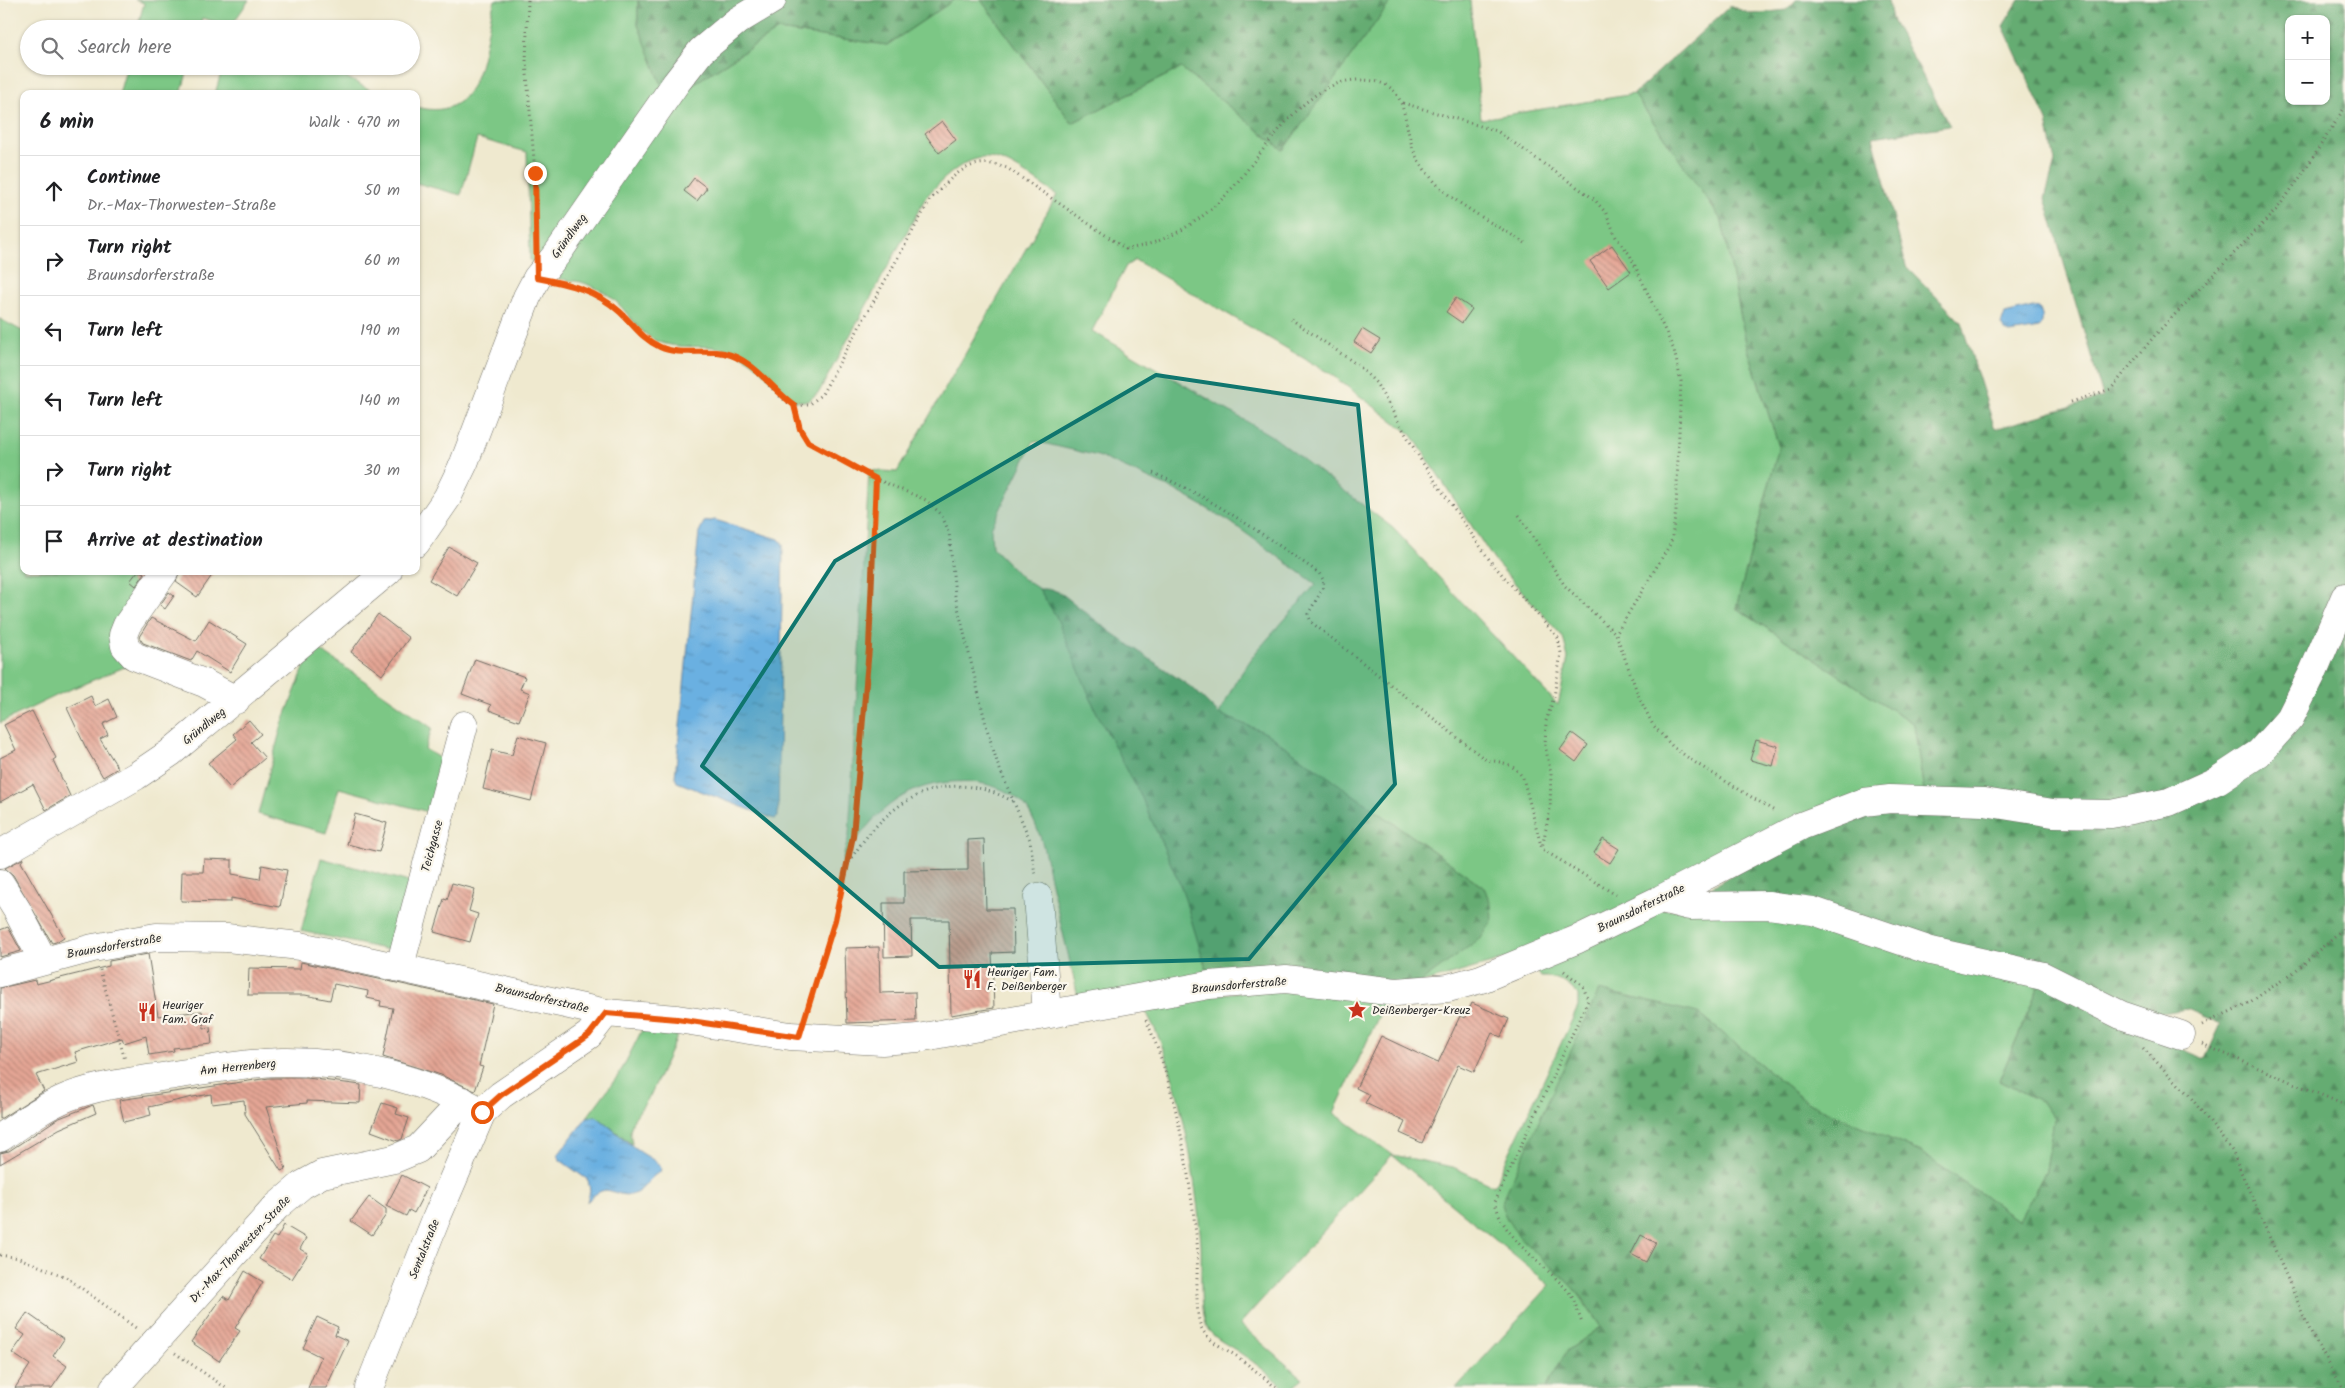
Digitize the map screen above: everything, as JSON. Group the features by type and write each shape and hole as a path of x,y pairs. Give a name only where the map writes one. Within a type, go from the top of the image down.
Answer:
{"street":[{"name":"Gründlweg","path":"420,537 447,498 464,463 527,297 537,278 557,254 676,83 701,51 737,21 772,0"},
{"path":"162,575 127,625 123,635 125,646 134,656 204,683 236,700"},
{"name":"Gründlweg","path":"0,854 136,776 170,753 236,700 383,575"},
{"name":"Braunsdorferstraße","path":"0,973 93,948 156,937 227,938 300,946 400,966 606,1013 677,1019 799,1037 882,1041 918,1038 1209,985 1286,979 1389,992 1448,988 1481,979 1530,959 1661,899 1800,826 1864,802 1890,799 1984,802 2053,812 2111,814 2169,802 2218,780 2260,753 2290,718 2313,672 2345,596"},
{"name":"Teichgasse","path":"400,966 464,725"},
{"path":"0,883 18,910 43,960"},
{"path":"1038,897 1047,1014"},
{"path":"1661,899 1689,906 1768,905 1813,911 1931,951 2043,976 2121,1015 2181,1035"},
{"name":"Dr.-Max-Thorwesten-Straße","path":"114,1388 276,1207 302,1185 322,1174 394,1159 418,1149 473,1106 501,1095 589,1035 606,1013"},
{"name":"Am Herrenberg","path":"0,1138 33,1114 69,1097 132,1082 218,1068 290,1062 335,1066 391,1075 435,1088 473,1106"},
{"name":"Sentalstraße","path":"369,1388 436,1219 473,1106"}],"path":[{"path":"528,0 526,62 535,173 537,278 582,287 602,297 622,313 648,341 663,348 681,352 705,351 725,354 742,360 756,369 781,396 794,405 809,405 822,394 930,200 948,181 968,166 990,162 1007,168 1126,249 1150,245 1178,232 1224,197 1303,105 1329,86 1356,80 1378,82 1395,89 1403,103 1411,144 1420,162 1435,183 1525,243"},
{"path":"1403,103 1497,131 1594,199 1606,213 1616,237 1630,254 1674,350 1681,381 1676,511 1670,543 1616,634"},
{"path":"2071,402 2111,389 2156,334 2277,209 2301,176 2345,107"},
{"path":"1291,319 1359,366 1376,383 1422,462 1491,562 1558,638 1561,653 1554,697 1546,721 1545,745 1551,774 1550,809 1542,849"},
{"path":"794,405 800,429 808,442 876,479 926,500 941,514 949,532 955,595 975,684 998,765 1030,840 1038,897"},
{"path":"1153,472 1180,484 1230,512 1319,573 1324,581 1322,590 1308,614 1312,622 1486,760 1509,763 1517,769 1523,778 1542,849 1613,891 1623,902 1628,914"},
{"path":"799,1037 835,920 853,836 869,648 876,479"},
{"path":"1519,515 1565,586 1616,634 1642,704 1653,725 1672,746 1694,762 1800,826"},
{"path":"847,864 860,843 878,822 900,804 924,791 950,786 978,787 997,792 1015,803"},
{"path":"2181,1035 2250,1002 2294,972 2345,927"},
{"path":"93,948 132,1082"},
{"path":"1530,959 1569,974 1583,986 1588,1000 1495,1202 1499,1218 1511,1235 1570,1293 1582,1323"},
{"path":"1127,999 1144,1016 1160,1053 1174,1104 1192,1203 1202,1328 1211,1339 1259,1373 1276,1388"},
{"path":"2181,1035 2345,1105"},
{"path":"2139,1044 2189,1095 2232,1152 2312,1335 2343,1388"},
{"path":"0,1255 19,1258 66,1277 156,1342 226,1388"}],"highlighted area":[{"path":"1156,375 1358,405 1395,784 1249,959 939,967 702,766 835,561"}],"green space":[{"path":"135,0 249,0 235,20 209,20 202,18 201,20 139,20 144,3"},
{"path":"495,0 638,0 638,25 676,95 778,30 887,45 954,0 981,0 1072,123 1181,68 1283,150 1392,0 1470,0 1481,119 1634,94 1722,221 1746,343 1779,447 1736,608 1914,724 1924,792 1527,953 1418,984 1484,887 1266,733 1219,714 1236,681 1256,652 1316,584 1229,521 1175,490 1098,456 1034,441 991,528 992,547 1022,578 1039,589 1056,616 1096,711 1141,796 1182,889 1209,978 1079,1001 1040,837 1026,808 1004,790 974,782 953,782 942,783 910,792 896,800 872,821 842,862 849,835 869,470 897,472 1057,195 1019,170 1004,162 990,158 976,159 962,165 945,178 926,197 819,392 808,401 795,401 755,364 737,353 717,347 669,345 651,338 638,327 616,301 602,291 581,282 559,279 552,276 530,260 527,152 477,138 461,195 420,184 420,107 439,109 456,104 468,93 477,77","holes":["1135,260 1329,373 1412,435 1494,560 1563,637 1568,658 1558,705 1393,528 1275,438 1092,331 1126,266"]},
{"path":"638,0 954,0 887,45 778,30 676,95 663,88 638,25"},
{"path":"981,0 1392,0 1283,150 1181,68 1072,123"},
{"path":"1796,0 1888,0 1892,19 1950,126 1873,137 1906,266 1961,322 1995,429 2103,397 2045,198 2055,162 2047,121 2003,26 2019,0 2345,0 2345,1388 1545,1388 1567,1351 1601,1327 1574,1289 1532,1250 1513,1228 1501,1204 1599,990 1698,1013 1808,1103 1920,1152 2019,1220 2046,1171 2054,1119 2042,1102 1999,1081 2046,969 1690,899 1805,833 1924,792 1914,724 1736,608 1779,447 1746,343 1722,221 1634,94 1730,6 1751,14 1786,10","holes":["2187,1009 2221,1024 2205,1059 2145,1033 2154,1014"]},
{"path":"124,75 186,75 182,90 120,90"},
{"path":"220,75 342,75 370,90 216,90"},
{"path":"0,319 20,330 20,575 154,575 118,625 132,664 64,692 0,723"},
{"path":"1039,589 1051,589 1061,593 1112,633 1195,690 1219,714 1266,733 1484,887 1491,905 1492,921 1482,937 1418,984 1209,978 1182,889 1141,796 1096,711 1056,616"},
{"path":"313,645 432,728 425,749 444,761 432,813 339,788 326,833 258,814 282,724"},
{"path":"321,858 413,883 397,945 389,950 301,931"},
{"path":"1659,909 1766,911 2040,983 1999,1081 2042,1102 2054,1119 2046,1171 2019,1220 1920,1152 1808,1103 1698,1013 1514,1230 1574,1289 1601,1327 1567,1351 1545,1388 1456,1388 1550,1285 1392,1155 1240,1324 1303,1379 1292,1388 1284,1388 1257,1365 1210,1332 1202,1312 1199,1218 1183,1120 1165,1055 1154,1027 1141,1004 1286,986 1387,998 1334,1113 1393,1155 1453,1167 1494,1186 1578,1007 1578,995 1570,987 1557,979 1541,977 1533,965"},
{"path":"646,1022 682,1026 650,1096 633,1120 630,1131 632,1144 596,1116 587,1117 620,1073"}],"water":[{"path":"2033,307 2039,308 2041,314 2042,321 2039,328 2010,333 2005,331 2001,324 2005,314"},
{"path":"715,520 779,539 783,544 778,817 774,819 677,782 675,777 699,532 704,522"},
{"path":"596,1116 633,1147 654,1160 661,1168 660,1172 637,1193 626,1195 606,1190 594,1195 587,1202 590,1190 588,1180 560,1160 558,1155 587,1117"}],"building":[{"path":"942,121 956,140 939,153 925,134"},
{"path":"694,178 707,188 697,201 684,191"},
{"path":"1612,245 1631,272 1609,288 1590,261"},
{"path":"1456,298 1472,309 1462,323 1446,312"},
{"path":"1362,329 1380,340 1371,353 1354,342"},
{"path":"449,547 477,563 457,596 429,580"},
{"path":"135,575 144,575 136,586 130,581"},
{"path":"179,575 212,575 197,597 176,582"},
{"path":"169,592 174,596 165,609 160,605"},
{"path":"378,614 409,638 382,675 351,652"},
{"path":"151,618 196,641 209,620 247,644 230,672 197,651 191,661 143,643 139,637"},
{"path":"475,659 525,677 520,689 530,693 519,721 489,710 491,705 462,694"},
{"path":"91,696 95,706 109,699 117,717 103,724 108,735 100,739 118,768 103,777 85,746 67,708"},
{"path":"32,711 56,758 53,760 70,796 46,810 33,784 0,802 0,758 16,750 4,725"},
{"path":"249,720 261,734 251,742 265,758 230,788 208,763 237,739 233,734"},
{"path":"1572,733 1588,745 1576,762 1560,750"},
{"path":"518,735 546,743 531,801 483,789 492,750 512,755"},
{"path":"1756,740 1778,746 1773,766 1750,760"},
{"path":"355,814 387,823 379,852 347,844"},
{"path":"984,839 986,909 1013,909 1014,952 992,953 994,1008 951,1015 949,920 911,920 912,956 884,957 883,903 904,903 904,871 968,870 968,840"},
{"path":"1603,839 1619,849 1610,863 1594,853"},
{"path":"24,858 21,862 64,937 56,942 52,943 13,875 5,868"},
{"path":"204,859 232,860 232,874 260,879 262,865 287,870 280,907 231,898 231,902 181,901 182,872 203,872"},
{"path":"452,883 475,889 469,911 478,914 470,942 434,932 444,899 447,900"},
{"path":"8,927 21,951 0,957 0,930"},
{"path":"879,947 880,993 915,992 916,1021 847,1023 845,948"},
{"path":"148,954 158,1016 202,1011 204,1028 210,1027 212,1044 173,1048 174,1051 149,1055 146,1036 124,1043 122,1038 75,1052 78,1062 36,1075 44,1091 0,1119 0,988 35,980 36,984 109,966 109,961"},
{"path":"301,962 493,1004 479,1066 483,1067 475,1091 441,1075 383,1057 393,1008 380,1006 381,1001 367,998 368,991 334,984 330,1000 305,995 248,995 249,968 300,969"},
{"path":"1472,1003 1509,1019 1501,1037 1492,1033 1474,1072 1458,1065 1422,1143 1400,1133 1405,1122 1365,1103 1370,1095 1356,1088 1381,1036 1438,1063 1460,1016 1465,1018"},
{"path":"269,1078 307,1078 361,1085 360,1103 307,1101 307,1103 266,1107 286,1169 281,1171 245,1114 244,1100 212,1104 211,1094 193,1097 149,1107 151,1115 124,1122 119,1100"},
{"path":"382,1103 398,1108 396,1114 409,1118 402,1139 398,1141 371,1131"},
{"path":"93,1105 96,1113 59,1129 0,1164 0,1153 9,1151 57,1119"},
{"path":"402,1175 427,1188 414,1213 409,1210 406,1216 386,1206"},
{"path":"369,1197 386,1209 386,1215 372,1235 351,1221"},
{"path":"284,1225 306,1238 300,1249 308,1254 292,1279 259,1259 273,1236 277,1238"},
{"path":"1641,1235 1656,1243 1646,1262 1631,1254"},
{"path":"245,1271 263,1282 235,1328 240,1331 219,1361 191,1342 223,1296 229,1300"},
{"path":"27,1313 64,1339 53,1356 67,1366 52,1388 15,1388 30,1365 12,1353 25,1335 16,1329"},
{"path":"317,1317 338,1327 335,1335 348,1341 326,1388 308,1388 321,1357 303,1348"}],"place":[{"name":"Heuriger Fam. F. Deißenberger","path":"972,979"},
{"name":"Deißenberger-Kreuz","path":"1357,1010"},
{"name":"Heuriger Fam. Graf","path":"147,1012"}],"route":[{"path":"482,1112 501,1095 589,1035 606,1013 677,1019 799,1037 835,920 853,836 869,648 876,479 808,442 800,429 794,405 781,396 756,369 742,360 725,354 705,351 681,352 663,348 648,341 622,313 602,297 582,287 537,278 535,173"}]}
